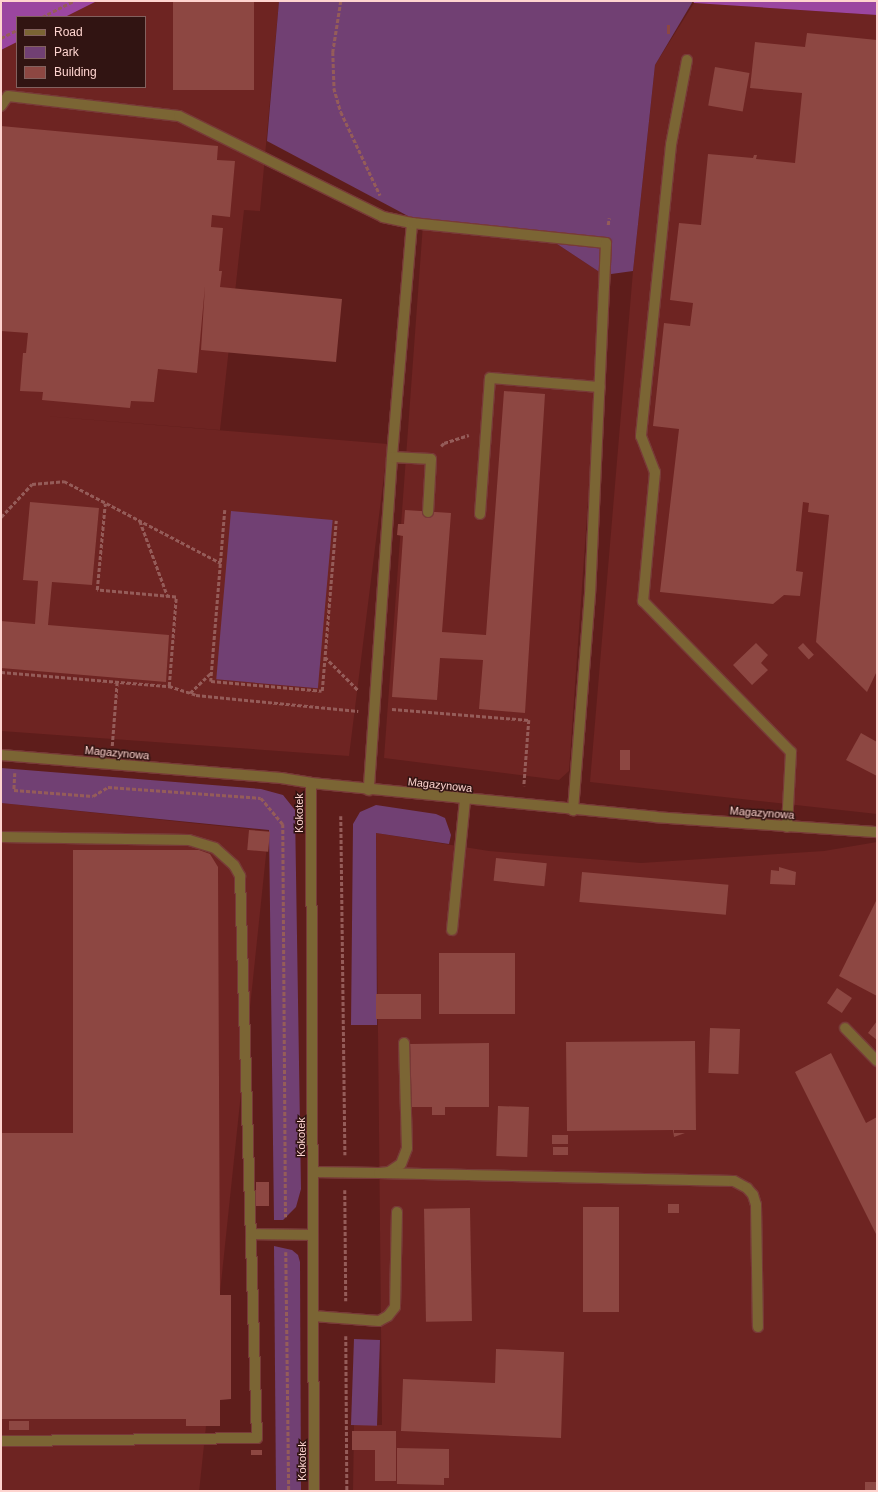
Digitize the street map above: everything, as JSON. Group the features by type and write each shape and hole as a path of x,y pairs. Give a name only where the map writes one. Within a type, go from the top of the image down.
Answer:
{"street":[{"path":"687,60 671,145 641,436 655,472 643,602 791,752 787,827"},
{"path":"1,106 8,96 179,116 391,219 412,223 606,243 590,594 573,810"},
{"path":"369,790 376,708 392,457 412,223"},
{"path":"480,514 490,378 600,387"},
{"path":"392,457 431,459 428,512"},
{"name":"Magazynowa","path":"1,755 273,777 369,790 573,810 787,827 877,832"},
{"name":"Kokotek","path":"311,783 314,1491"},
{"path":"452,930 465,800"},
{"path":"1,837 189,840 215,848 234,865 240,876 257,1438 1,1441"},
{"path":"846,1028 877,1061"},
{"path":"379,1173 395,1169 401,1164 406,1152 404,1043"},
{"path":"313,1172 734,1181 747,1188 753,1195 756,1205 758,1327"},
{"path":"313,1316 379,1320 388,1316 395,1307 397,1212"},
{"path":"251,1234 313,1235"}],"path":[{"path":"44,16 73,1"},
{"path":"341,1 333,52 334,88 342,112 391,219"},
{"path":"1,38 16,30"},
{"path":"431,459 444,443 486,431"},
{"path":"1,517 32,484 64,481 221,563"},
{"path":"105,503 96,590 176,598 168,686"},
{"path":"225,510 211,681 322,691 336,520"},
{"path":"140,521 168,597"},
{"path":"325,656 376,708"},
{"path":"1,672 168,686 190,693 361,711 376,708 529,720 524,786"},
{"path":"190,693 212,672"},
{"path":"114,732 117,681"}],"shaded area":[{"path":"5,1 97,1 67,16 16,16 16,42 1,50 1,3"},
{"path":"97,1 279,1 260,211 244,210 220,430 32,415 388,444 349,756 1,731 1,50 16,42 16,88 146,88 146,16 67,16"},
{"path":"693,1 877,1 877,15 694,3"},
{"path":"694,3 877,15 877,814 590,782 633,271 655,65"},
{"path":"423,224 539,232 604,275 569,771 559,780 384,758"},
{"path":"1,803 269,831 199,1491 1,1491"},
{"path":"376,833 489,851 641,863 824,851 877,842 877,1491 353,1491 354,1425 382,1425"}],"green space":[{"path":"279,1 693,1 655,65 633,271 604,275 539,232 423,224 267,141"},
{"path":"231,511 333,520 318,688 216,679"},
{"path":"1,768 261,789 283,795 295,810 301,1189 296,1207 283,1220 274,1220 269,830 1,803"},
{"path":"376,805 436,814 445,818 451,835 449,844 376,833 377,1025 351,1025 353,824 360,812"},
{"path":"274,1246 292,1250 298,1255 300,1262 301,1491 276,1491"},
{"path":"354,1339 380,1340 377,1426 351,1425"}],"building":[{"path":"173,1 254,1 254,90 173,90"},
{"path":"667,25 670,25 670,34 667,34"},
{"path":"807,33 877,40 877,671 867,692 816,642 829,515 808,512 809,503 803,502 796,571 803,572 800,596 784,595 773,604 660,592 679,429 653,426 664,323 690,326 693,303 670,300 679,223 701,225 708,154 753,158 754,155 757,155 756,159 795,163 802,93 750,88 755,42 805,47"},
{"path":"715,67 749,73 743,111 708,105"},
{"path":"1,126 218,146 217,160 235,161 230,217 212,215 211,227 223,228 219,271 222,271 220,287 342,299 336,362 201,350 205,286 197,373 158,369 154,402 131,401 130,408 42,400 43,392 20,391 23,353 26,353 28,333 1,331"},
{"path":"504,391 545,394 525,713 479,709 483,660 440,658 437,700 392,697 403,536 397,535 398,524 404,524 405,510 451,513 442,632 486,635"},
{"path":"30,502 99,508 92,585 52,582 48,625 169,635 166,682 1,668 1,621 35,624 38,581 23,580"},
{"path":"756,643 768,655 761,663 768,670 752,685 733,665"},
{"path":"803,643 814,655 809,659 798,648"},
{"path":"861,733 877,742 877,776 846,760"},
{"path":"620,750 630,750 630,770 620,770"},
{"path":"249,830 270,832 268,852 247,850"},
{"path":"73,850 199,850 210,854 218,867 220,1295 231,1295 231,1399 220,1400 220,1426 186,1426 186,1419 1,1419 1,1133 73,1133"},
{"path":"496,858 547,863 544,886 494,881"},
{"path":"779,867 796,872 795,885 770,884 771,870 779,871"},
{"path":"582,872 728,885 726,915 579,902"},
{"path":"877,899 877,996 839,976"},
{"path":"439,953 515,953 515,1014 439,1014"},
{"path":"837,988 852,998 842,1013 827,1003"},
{"path":"376,994 421,994 421,1019 376,1019"},
{"path":"877,1021 877,1040 868,1033"},
{"path":"710,1028 740,1029 738,1074 708,1073"},
{"path":"695,1041 696,1130 674,1130 674,1133 685,1133 674,1137 673,1130 567,1131 566,1042"},
{"path":"489,1043 489,1107 445,1107 445,1115 432,1115 432,1107 411,1107 410,1044"},
{"path":"831,1053 866,1123 877,1117 877,1236 795,1072"},
{"path":"498,1106 529,1107 527,1157 496,1156"},
{"path":"552,1135 568,1135 568,1144 552,1144"},
{"path":"553,1147 568,1147 568,1155 553,1155"},
{"path":"256,1182 269,1182 269,1206 256,1206"},
{"path":"668,1204 679,1204 679,1213 668,1213"},
{"path":"583,1207 619,1207 619,1312 583,1312"},
{"path":"470,1208 472,1321 426,1322 424,1209"},
{"path":"496,1349 564,1352 561,1438 401,1431 403,1379 495,1383"},
{"path":"9,1421 29,1421 29,1430 9,1430"},
{"path":"352,1431 396,1431 396,1481 375,1481 375,1450 352,1450"},
{"path":"397,1448 449,1449 449,1478 444,1478 444,1485 397,1484"},
{"path":"251,1450 262,1450 262,1455 251,1455"},
{"path":"865,1482 877,1482 877,1491 865,1491"}]}
